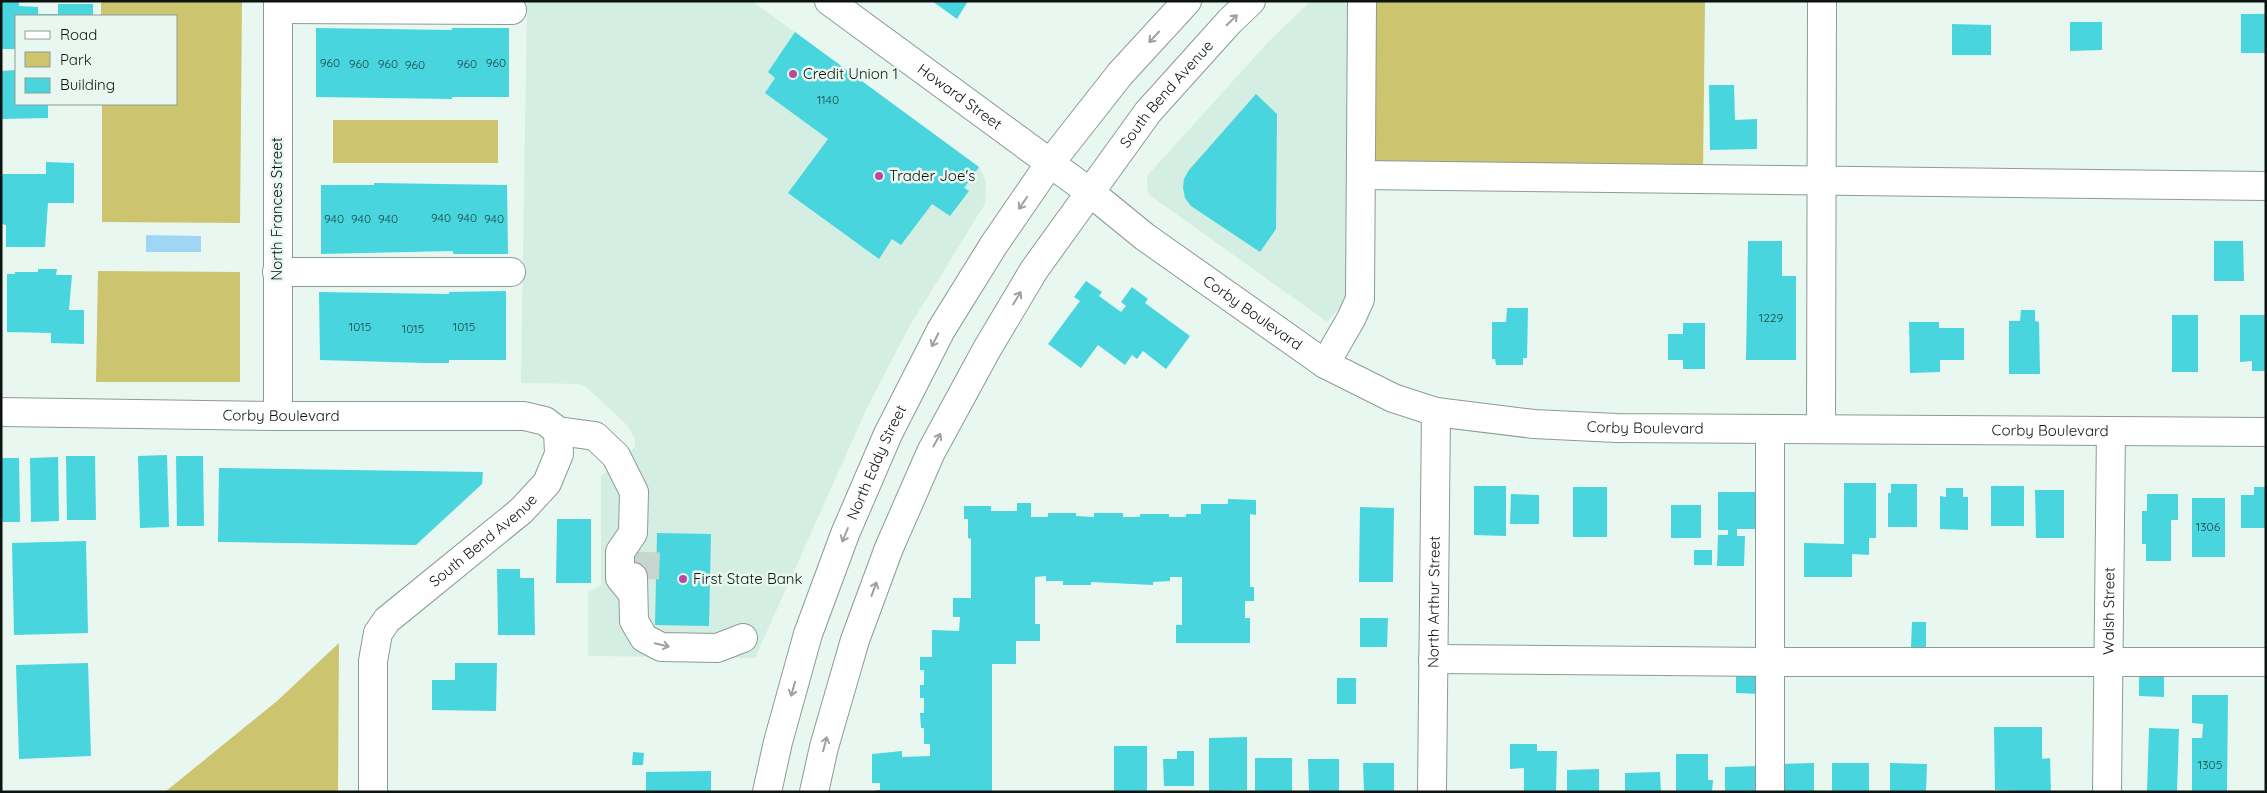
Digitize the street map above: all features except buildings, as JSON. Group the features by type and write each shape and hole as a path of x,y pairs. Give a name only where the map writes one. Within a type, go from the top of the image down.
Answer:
{"street":[{"name":"Howard Street","path":"828,1 1091,193"},
{"path":"1050,163 1120,74 1187,1"},
{"name":"South Bend Avenue","path":"1091,193 1148,112 1230,21 1251,1"},
{"path":"1325,364 1351,319 1360,299 1362,1"},
{"path":"1822,1 1822,429"},
{"path":"278,5 512,10"},
{"name":"North Frances Street","path":"278,5 278,416"},
{"name":"North Eddy Street","path":"767,792 778,742 808,634 845,534 888,434 941,330 993,246 1050,163"},
{"path":"1361,175 2266,186"},
{"path":"814,792 824,747 855,640 889,548 930,452 987,349 1034,270 1091,193"},
{"name":"Corby Boulevard","path":"1091,193 1145,237 1325,364 1393,398 1436,412 1534,424 1616,428 2266,432"},
{"path":"277,272 511,272"},
{"name":"Corby Boulevard","path":"1,412 278,416 524,416 545,421 558,431"},
{"name":"North Arthur Street","path":"1432,792 1436,412"},
{"path":"1770,429 1770,792"},
{"path":"558,431 595,436 616,456 634,492 639,542 620,552 620,578 639,587 634,621 644,638 661,647 716,648 743,638"},
{"name":"South Bend Avenue","path":"373,792 373,661 378,633 387,620 521,511 547,483 559,454 558,431"},
{"name":"Walsh Street","path":"2107,792 2111,431"},
{"path":"1433,658 1771,662 2266,662"}],"shaded area":[{"path":"527,1 752,1 979,167 986,181 985,204 909,327 867,408 755,658 588,656 588,592 601,586 601,476 635,447 635,439 627,425 585,386 578,384 521,383"},
{"path":"1311,1 1346,1 1350,7 1346,301 1327,322 1148,194 1147,176 1270,40"}],"green space":[{"path":"101,1 242,1 240,223 102,222 102,105 178,105 178,15 101,15"},
{"path":"1366,1 1705,1 1703,174 1367,165"},
{"path":"333,120 498,120 498,163 333,163"},
{"path":"98,271 240,272 240,382 96,382"},
{"path":"339,643 338,792 165,792 277,701"}],"water":[{"path":"146,235 201,236 201,252 146,252"}],"tunnel":[{"path":"645,579 646,552"}],"place":[{"name":"Credit Union 1","path":"793,74"},
{"name":"Trader Joe's","path":"879,176"},
{"name":"First State Bank","path":"683,579"}]}
